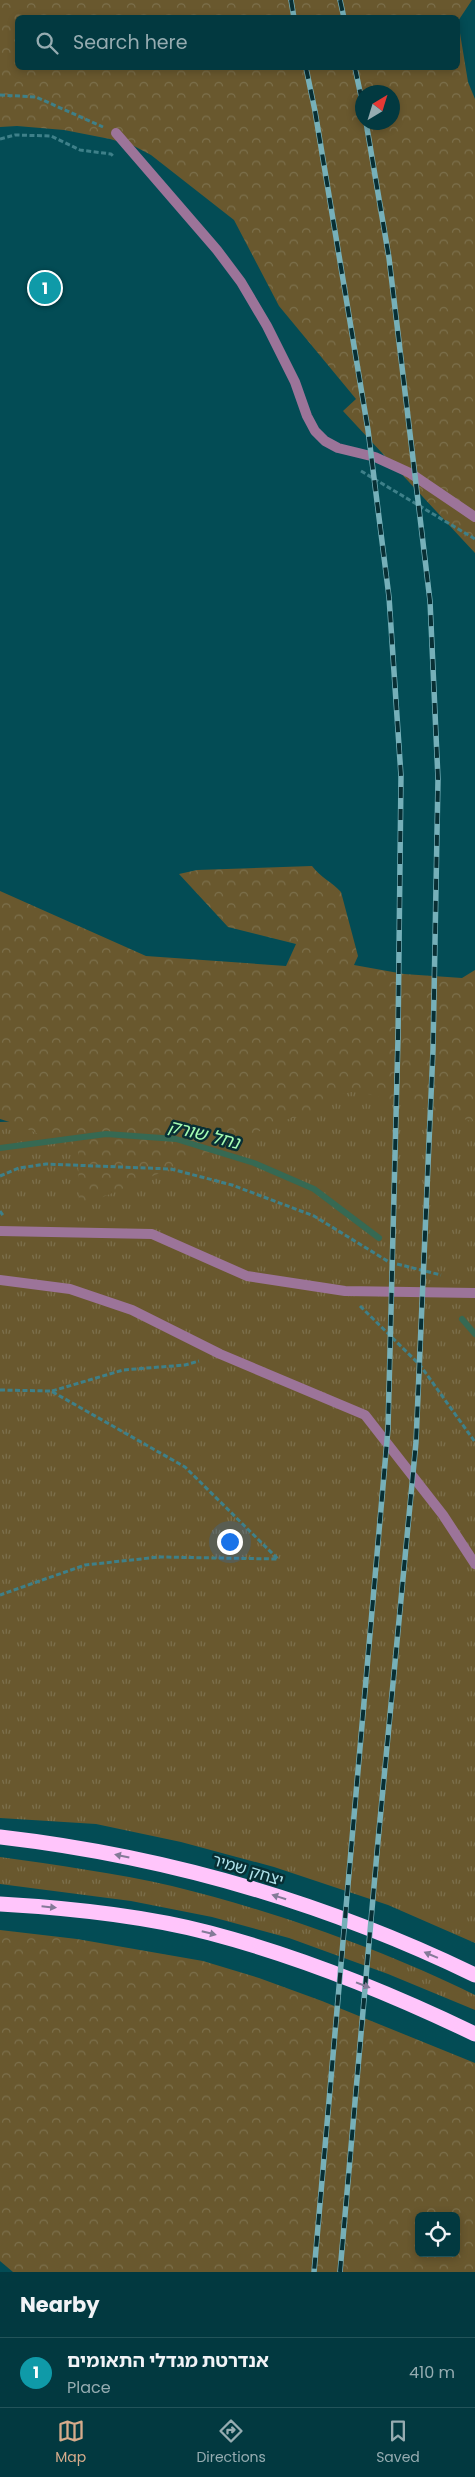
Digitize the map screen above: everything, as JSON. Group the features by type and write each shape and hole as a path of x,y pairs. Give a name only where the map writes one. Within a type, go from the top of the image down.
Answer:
{"highway":[{"name":"יצחק שמיר","path":"0,1837 59,1844 118,1855 180,1868 250,1888 379,1932 475,1975"},
{"path":"0,1904 118,1915 208,1932 283,1954 379,1991 475,2034"}],"street":[{"path":"116,133 241,282 267,326 296,382 307,416 315,431 325,441 338,448 375,457 410,473 475,517"},
{"path":"0,1231 152,1234 247,1276 345,1292 475,1293"},
{"path":"0,1280 70,1289 132,1310 220,1354 365,1414 443,1515 475,1564"}],"path":[{"path":"0,95 36,97 116,133 111,154"},
{"path":"0,139 15,135 51,136 80,150 111,154 118,161"},
{"path":"357,468 475,539"},
{"path":"0,1176 19,1168 46,1164 172,1169 232,1185 314,1216 389,1262 446,1277"},
{"path":"345,1292 420,1365 475,1442"},
{"path":"0,1390 52,1391 123,1370 184,1365 220,1354"},
{"path":"0,1595 85,1565 159,1556 278,1559 185,1466 52,1391"}],"green space":[{"path":"0,0 472,0 460,18 460,15 15,15 15,70 460,70 460,33 468,82 475,99 475,553 343,411 356,399 279,306 234,220 151,155 134,146 64,130 17,126 0,127"},
{"path":"312,866 341,892 358,956 354,965 404,974 462,978 475,970 475,1122 356,1091 337,1095 312,1117 291,1118 79,1207 78,1152 16,1124 0,1119 0,891 146,956 286,966 296,944 228,927 179,874 197,870"},
{"path":"339,1083 475,1106 475,1943 388,1905 274,1867 181,1842 96,1824 0,1818 0,1122 32,1121"},
{"path":"0,1857 151,1881 287,1919 365,1947 440,1978 475,1995 475,2010 388,1974 289,1938 212,1917 131,1901 0,1884"},
{"path":"0,1930 77,1939 203,1961 259,1978 322,2001 475,2063 475,2272 13,2272 0,2261"}],"waterway":[{"name":"נחל שורק","path":"0,1148 106,1134 176,1139 254,1163 314,1189 379,1238"},
{"name":"נחל שורק","path":"462,1319 475,1334"}],"railway":[{"path":"291,0 294,15"},
{"path":"340,0 343,15"},
{"path":"306,70 315,111 368,430 389,597 401,776 398,1038 388,1429 314,2272"},
{"path":"355,70 359,85"},
{"path":"340,2272 416,1442 433,1050 438,779 430,601 389,258 367,130"}],"place":[{"name":"אנדרטת מגדלי התאומים","path":"45,288"}]}
